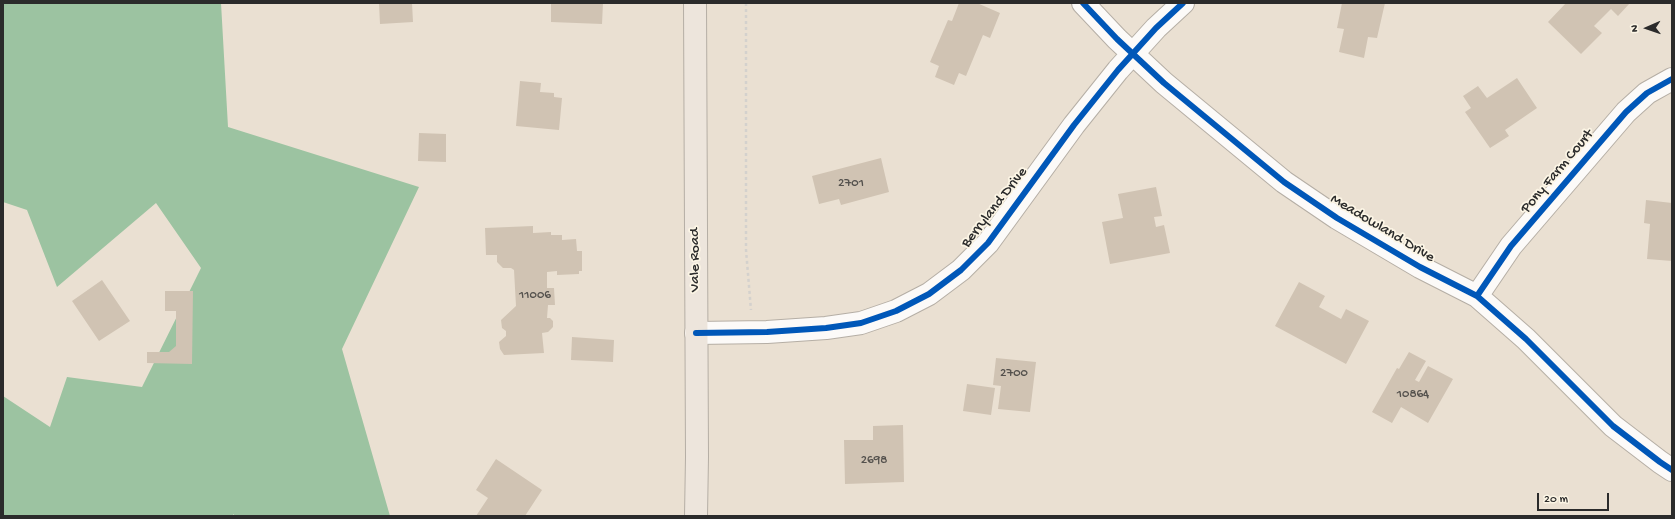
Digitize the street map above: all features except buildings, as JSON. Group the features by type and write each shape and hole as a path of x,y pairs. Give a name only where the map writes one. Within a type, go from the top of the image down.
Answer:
{"main road":[{"name":"Vale Road","path":"695,3 696,516"}],"street":[{"name":"Meadowland Drive","path":"1083,3 1132,54 1291,187 1350,226 1420,267 1477,296 1526,338 1613,426 1672,470"},
{"name":"Berryland Drive","path":"696,333 826,328 861,323 896,311 923,297 961,270 988,243 1074,125 1132,54 1183,3"},
{"name":"Pony Farm Court","path":"1477,296 1511,246 1626,112 1648,93 1672,79"}],"path":[{"path":"746,3 746,250 752,332"}],"green space":[{"path":"3,3 221,3 228,127 419,187 342,349 390,516 234,516 234,514 232,516 3,516 3,396 50,427 67,377 142,387 201,268 156,203 57,287 27,210 3,202"}],"cycle path":[{"path":"1083,3 1117,39 1164,83 1284,182 1337,218 1420,267 1477,296 1526,339 1613,426 1672,470"},
{"path":"696,333 767,332 826,328 861,323 896,311 929,294 961,270 988,243 1074,125 1118,70 1156,28 1183,3"},
{"path":"1477,296 1511,246 1626,112 1647,93 1672,79"}]}
